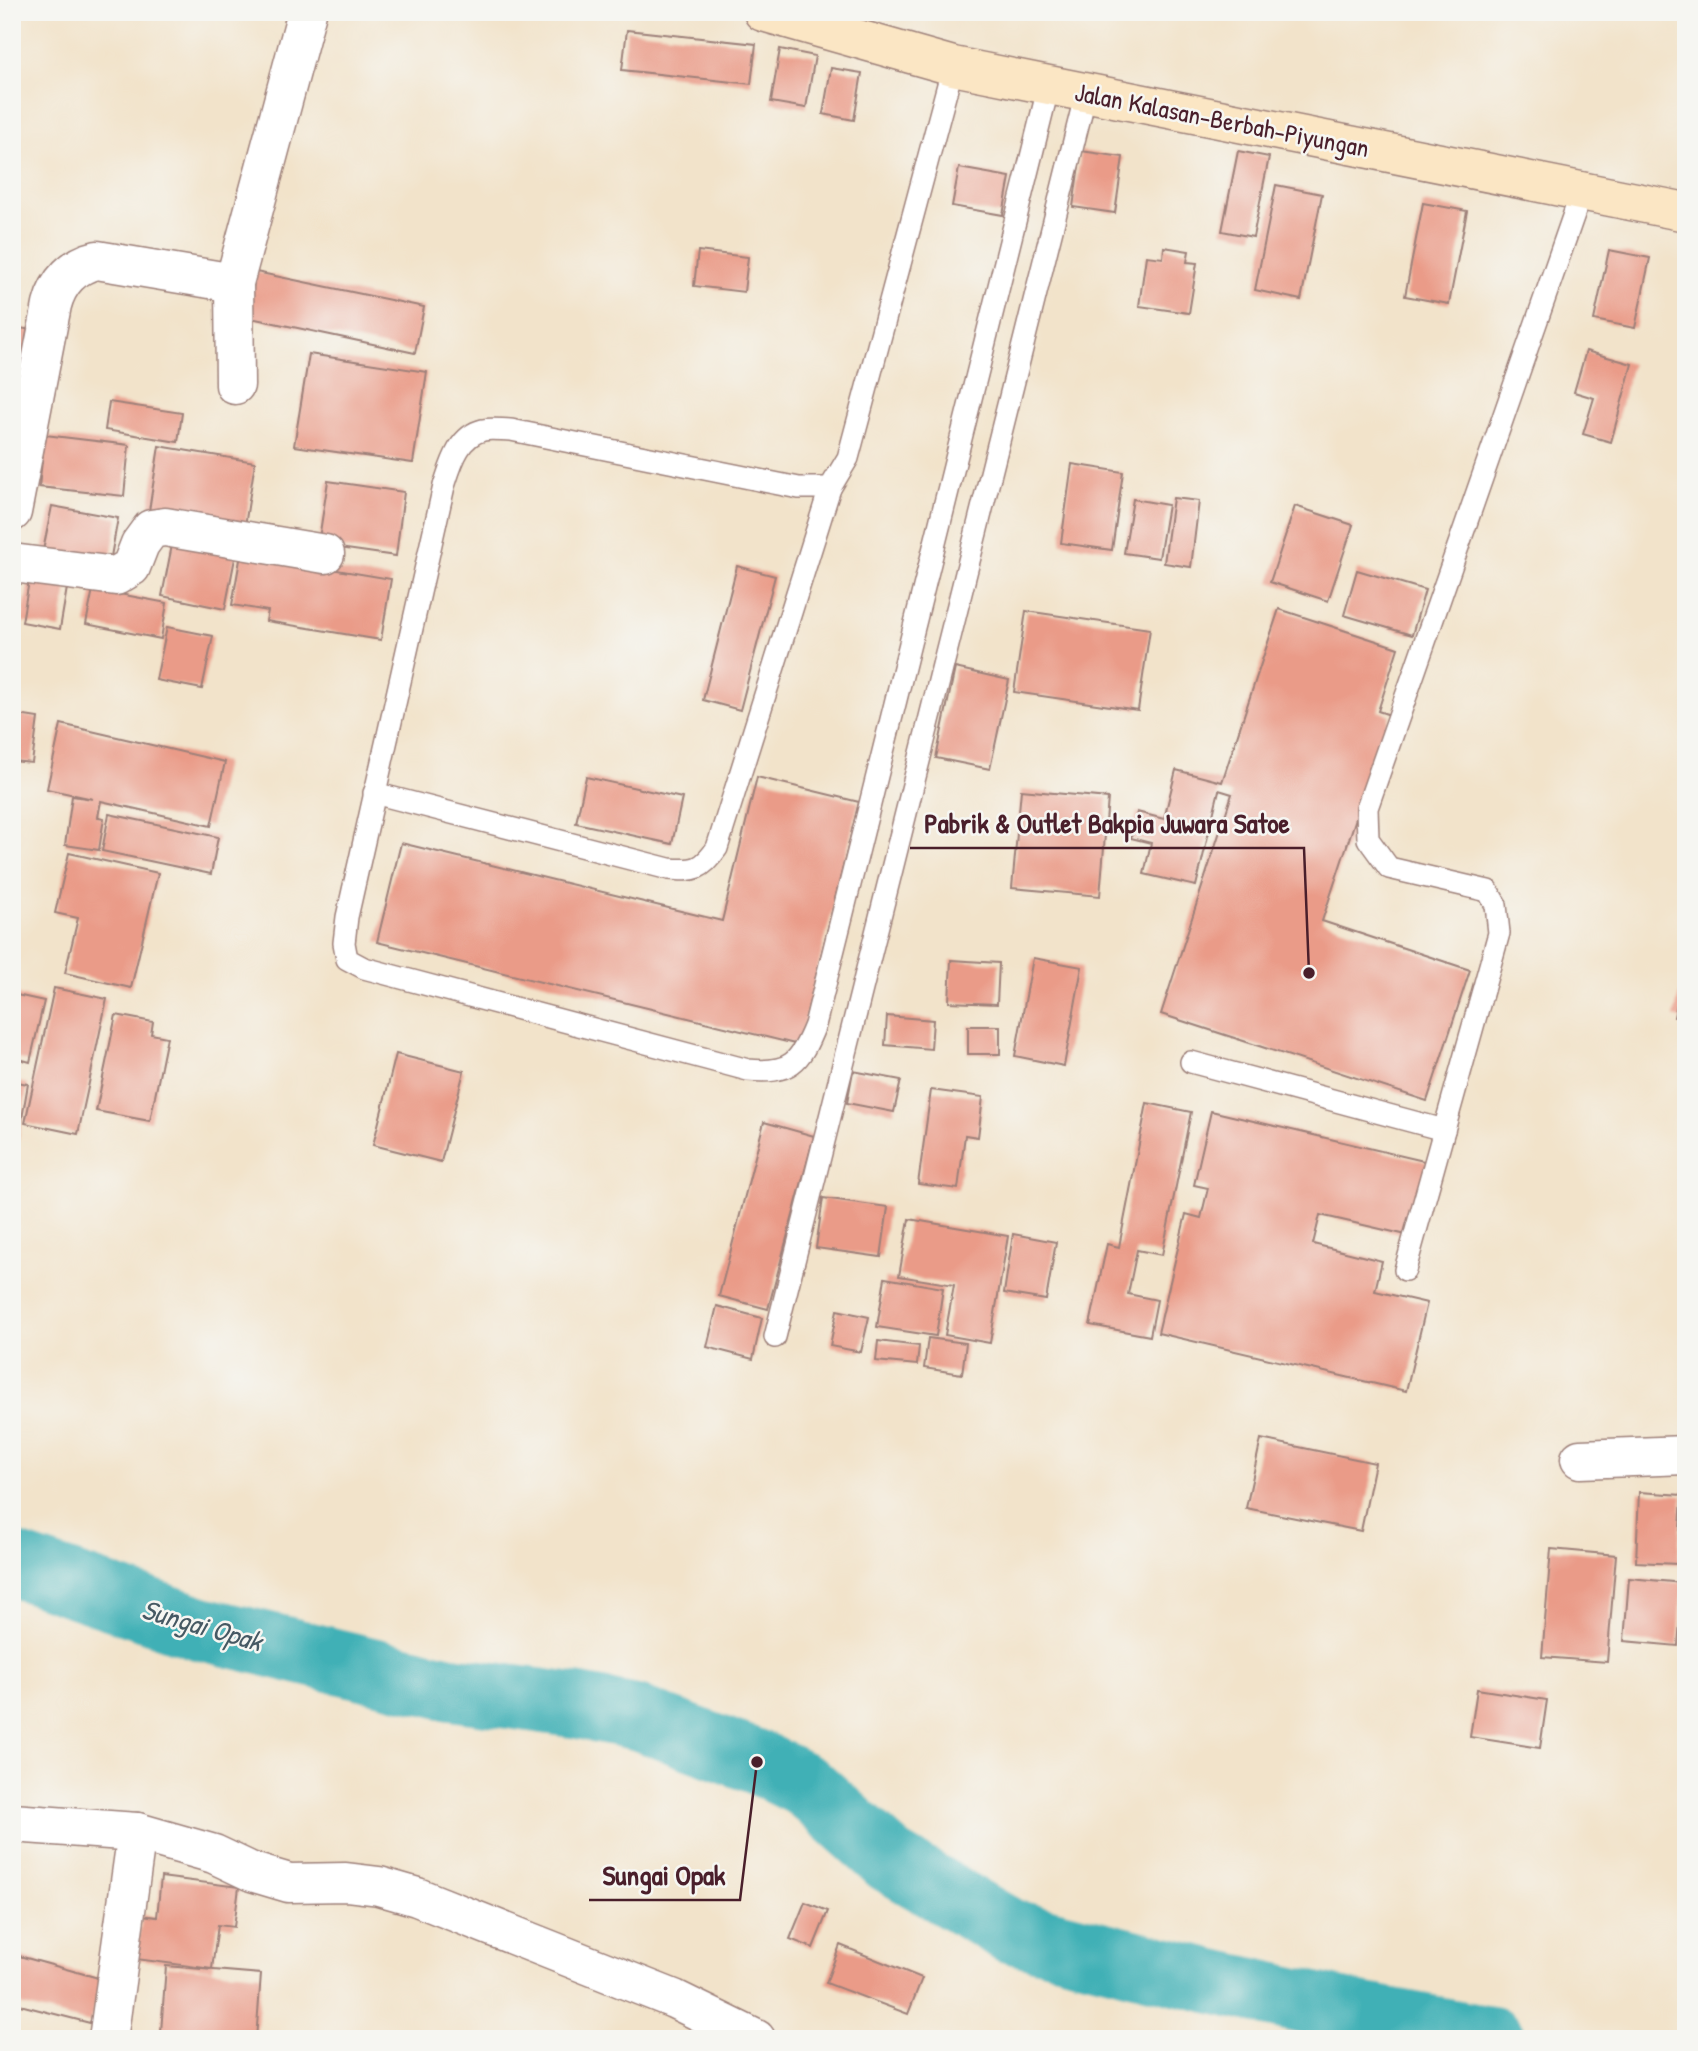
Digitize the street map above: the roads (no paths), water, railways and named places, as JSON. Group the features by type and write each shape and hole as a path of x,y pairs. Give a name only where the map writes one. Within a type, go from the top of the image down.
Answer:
{"street":[{"path":"235,385 234,283 307,12"},
{"name":"Jalan Kalasan-Berbah-Piyungan","path":"763,12 953,66 1686,212"},
{"path":"12,512 52,305 56,291 74,271 82,264 97,260 234,283"},
{"path":"12,563 116,576 131,567 141,544 151,530 165,527 325,554"},
{"path":"1580,1459 1686,1455"},
{"path":"12,1823 214,1854 252,1872 289,1883 346,1882 379,1886 417,1897 674,1999 756,2039"},
{"path":"108,2039 136,1844"}],"lane":[{"path":"374,793 669,869 689,871 706,864 717,848 830,488 848,458 953,66"},
{"path":"830,488 799,488 511,430 484,429 467,437 453,458 443,486 347,917 344,943 347,959 364,968 748,1070 770,1072 790,1067 804,1051 815,1025 1049,85"},
{"path":"775,1337 1086,93"},
{"path":"1405,1270 1499,933 1496,905 1488,891 1389,868 1368,839 1367,808 1582,191"},
{"path":"1191,1062 1444,1130"}],"waterway":[{"name":"Sungai Opak","path":"12,1564 200,1628 448,1688 577,1706 638,1718 757,1762 806,1786 890,1861 1010,1931 1357,2014 1493,2039"}],"place":[{"name":"Pabrik & Outlet Bakpia Juwara Satoe","path":"1309,973"},
{"name":"Sungai Opak","path":"757,1762"}]}
